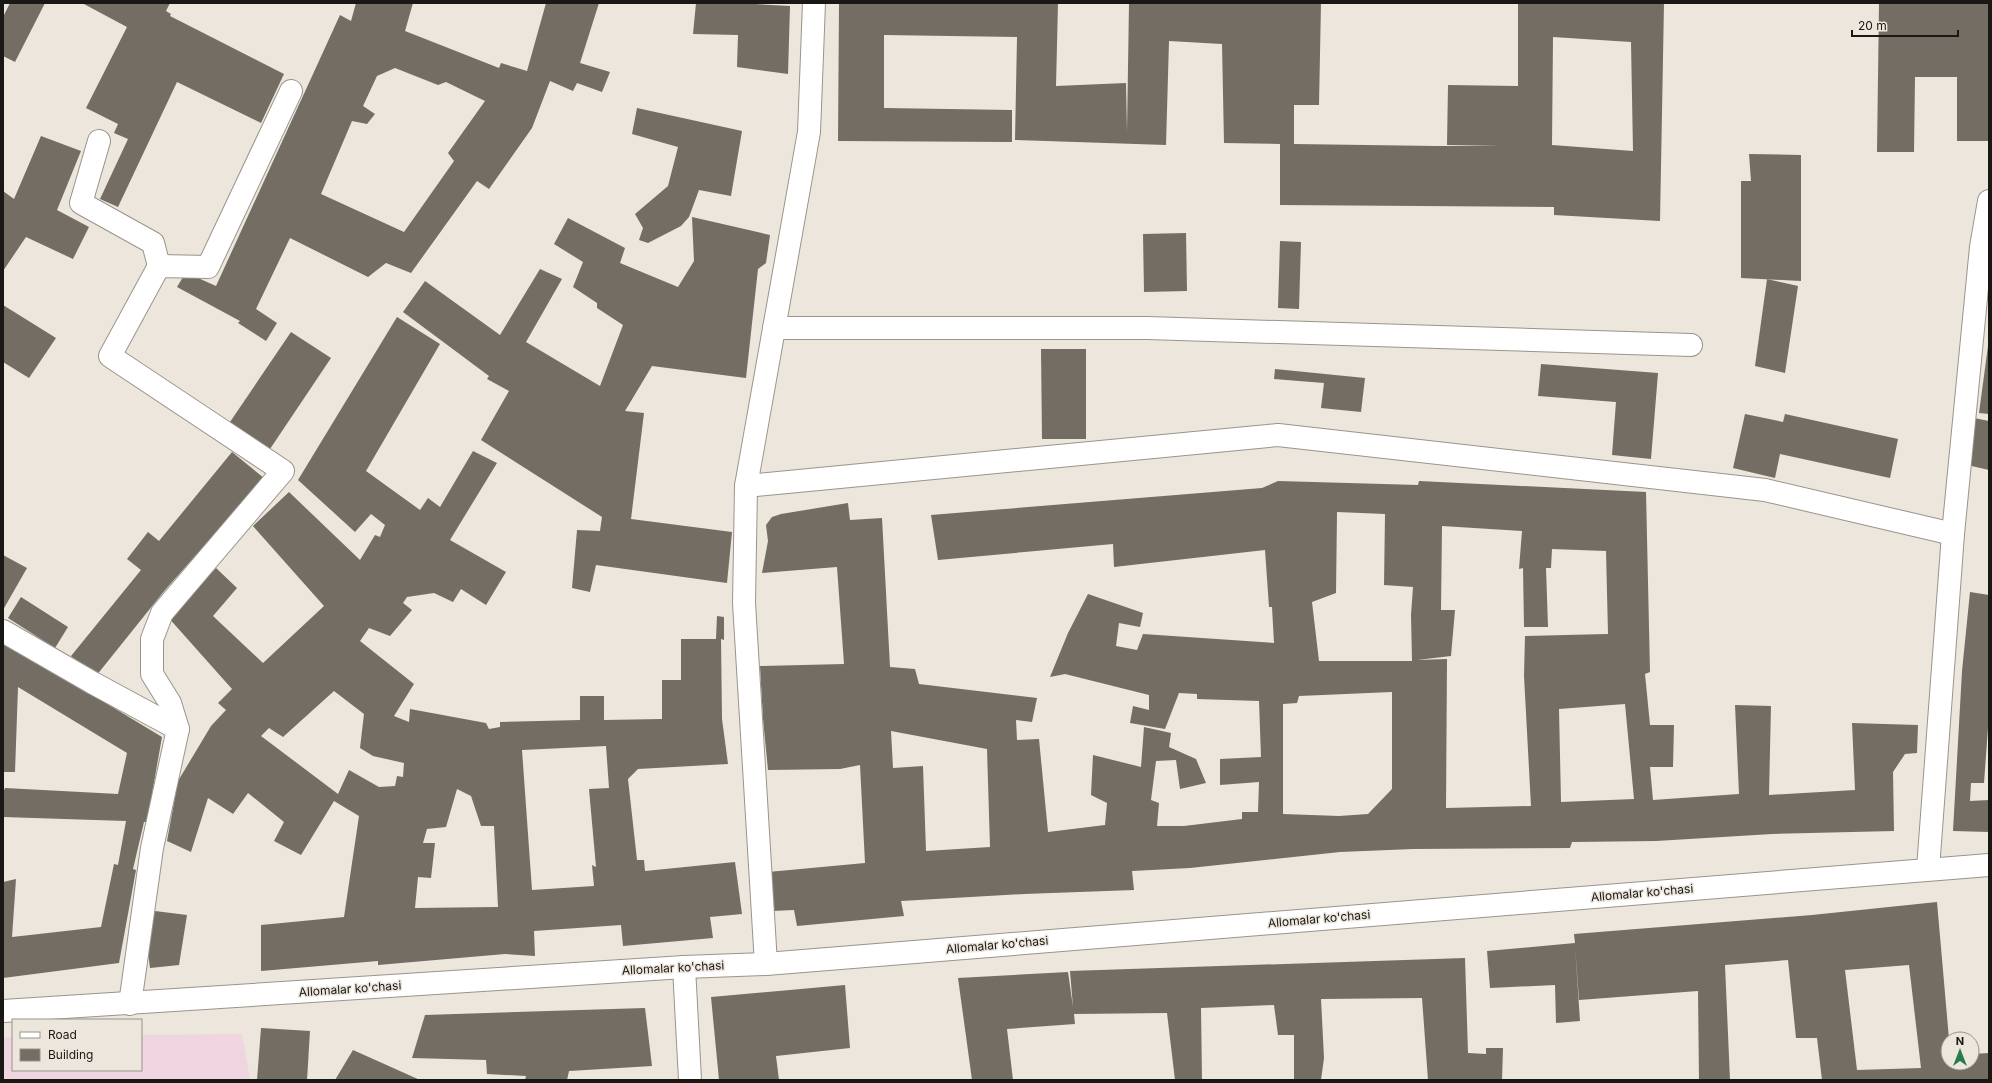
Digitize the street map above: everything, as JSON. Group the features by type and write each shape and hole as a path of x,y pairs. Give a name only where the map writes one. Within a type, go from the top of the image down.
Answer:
{"street":[{"path":"766,964 744,603 746,486 809,132 814,3"},
{"path":"159,266 208,267 291,91"},
{"path":"99,141 82,203 153,243 159,266 110,356 283,471 162,613 152,639 152,674 170,703 178,729 152,848 130,1004"},
{"path":"1928,869 1953,534 1981,247 1989,201"},
{"path":"774,328 1147,328 1691,345"},
{"path":"746,486 1278,435 1765,490 1953,534"},
{"path":"3,632 178,729"},
{"name":"Allomalar ko'chasi","path":"3,1011 130,1004 684,967 766,964 1989,864"},
{"path":"684,967 690,1080"}],"shaded area":[{"path":"242,1034 250,1080 3,1080 3,1037 12,1037 12,1071 142,1071 142,1035"}],"building":[{"path":"10,3 45,3 15,62 3,56 3,17"},
{"path":"82,3 170,3 166,11 171,14 170,16 284,74 261,123 177,82 118,207 100,199 128,139 114,133 118,124 86,108 127,27"},
{"path":"356,3 413,3 405,31 499,68 501,63 527,71 546,3 599,3 580,63 610,72 602,92 577,83 573,91 550,81 532,128 489,189 477,181 411,273 386,263 368,277 290,238 256,309 277,323 266,341 238,323 240,321 177,287 183,277 198,278 216,286 340,15 351,21","holes":["395,68 438,85 446,82 485,101 448,153 454,161 404,232 321,194 352,121 367,124 375,114 363,106 377,76"]},
{"path":"696,3 737,3 790,6 788,74 737,67 738,35 693,34"},
{"path":"839,3 1058,3 1056,86 1126,83 1127,132 1129,3 1321,3 1319,105 1294,105 1294,144 1500,146 1447,145 1448,85 1518,86 1518,3 1664,3 1660,221 1554,215 1554,207 1280,205 1280,144 1224,143 1222,44 1169,41 1166,145 1015,140 1017,37 884,35 884,108 1012,110 1012,142 838,141","holes":["1553,37 1631,42 1633,151 1552,145"]},
{"path":"1879,3 1989,3 1989,141 1957,141 1957,77 1915,77 1914,152 1877,152"},
{"path":"637,108 742,131 731,196 699,190 689,217 681,226 648,243 639,240 643,228 635,214 668,186 678,147 632,134"},
{"path":"41,136 81,151 57,210 89,227 73,259 26,237 3,271 3,191 14,199"},
{"path":"1749,154 1801,155 1801,281 1741,278 1741,181 1751,181"},
{"path":"692,217 770,235 766,263 758,269 746,378 652,366 625,411 644,413 631,519 732,532 727,583 596,565 590,592 572,588 577,530 600,531 602,517 481,440 509,391 487,379 489,376 403,312 425,281 500,335 540,269 562,279 526,342 600,386 623,325 597,308 597,303 573,287 583,262 554,244 568,218 625,248 620,263 678,287 694,261"},
{"path":"1186,233 1187,291 1144,292 1143,234"},
{"path":"1280,241 1301,242 1299,309 1278,308"},
{"path":"1767,279 1798,286 1785,373 1755,366"},
{"path":"3,305 56,338 29,378 3,362"},
{"path":"397,317 440,344 366,471 420,510 428,498 440,507 473,451 497,463 450,540 506,572 486,605 461,589 453,602 434,593 407,597 403,603 412,610 390,636 369,628 360,641 414,684 394,716 409,722 410,709 486,723 489,729 500,727 500,722 580,720 580,696 604,696 604,720 662,719 662,680 681,680 681,639 716,639 717,616 724,617 724,640 721,639 722,719 728,764 638,769 628,779 637,860 644,860 645,871 735,862 742,914 710,917 713,938 623,946 621,925 534,931 535,956 505,954 378,965 378,961 261,971 261,925 344,917 359,816 334,801 301,855 274,841 284,822 248,793 233,814 208,798 191,852 167,841 178,781 211,726 226,710 218,703 232,689 167,616 216,568 237,588 213,616 263,663 324,606 253,526 289,492 360,560 375,535 380,537 385,525 371,514 355,532 298,480","holes":["334,691 364,714 360,748 373,756 404,763 403,777 397,776 395,786 379,787 349,770 338,794 261,736 269,728 283,737","606,746 609,788 589,789 596,867 592,865 594,886 532,890 522,750","457,789 471,796 481,826 494,826 498,907 415,908 418,877 431,878 435,843 423,843 427,829 446,827"]},
{"path":"291,332 331,358 270,449 230,422"},
{"path":"1989,346 1989,414 1979,413"},
{"path":"1041,349 1086,349 1086,439 1042,439"},
{"path":"1541,364 1658,373 1651,459 1612,455 1616,402 1538,396"},
{"path":"1275,369 1365,378 1361,412 1321,408 1324,383 1274,379"},
{"path":"1745,414 1783,422 1785,414 1898,439 1890,478 1780,454 1775,478 1733,468"},
{"path":"1974,418 1989,421 1989,470 1963,464"},
{"path":"232,452 264,478 165,590 96,676 71,656 141,570 127,559 148,532 159,541"},
{"path":"1278,481 1418,485 1419,481 1646,492 1650,672 1645,674 1650,725 1674,725 1673,767 1650,767 1653,800 1739,794 1735,705 1771,706 1769,795 1855,790 1852,723 1918,725 1917,753 1905,754 1893,772 1894,831 1772,834 1656,841 1572,842 1570,848 1413,849 1340,852 1190,868 1132,871 1134,890 901,901 904,916 797,926 794,910 772,911 768,872 865,863 860,765 840,769 768,770 760,666 844,664 837,567 762,573 768,541 766,525 772,517 781,514 848,503 850,520 882,518 890,667 915,669 919,684 1037,698 1032,722 1016,720 1017,740 1039,739 1048,832 1105,825 1107,803 1091,795 1093,755 1141,767 1144,727 1171,733 1169,747 1196,759 1206,783 1180,789 1176,760 1156,761 1151,800 1159,803 1157,826 1184,826 1242,819 1242,812 1258,812 1259,782 1220,785 1220,759 1261,757 1259,701 1197,699 1197,694 1179,693 1165,729 1130,723 1133,706 1149,710 1149,695 1065,674 1050,677 1068,633 1088,594 1143,613 1140,627 1119,623 1116,646 1137,650 1143,634 1274,643 1272,607 1269,607 1265,550 1114,567 1113,544 938,560 931,515 1262,488","holes":["1337,512 1385,514 1384,585 1413,587 1411,615 1412,661 1319,661 1312,602 1336,593","1442,526 1522,531 1519,569 1523,568 1524,627 1548,627 1546,568 1551,568 1552,549 1606,551 1608,634 1525,636 1524,676 1531,806 1446,808 1447,659 1417,660 1451,656 1455,610 1441,610","1392,692 1392,789 1368,814 1339,816 1283,814 1283,704 1297,703 1299,696","1625,704 1634,799 1561,802 1559,709","891,731 987,749 990,847 926,851 923,766 893,768"]},
{"path":"3,555 27,568 3,610"},
{"path":"1970,592 1989,595 1989,714 1984,783 1971,783 1970,801 1989,800 1989,832 1953,831 1962,671"},
{"path":"21,597 68,627 55,648 8,618"},
{"path":"3,641 162,737 147,822 144,822 133,869 136,870 119,963 3,978 3,882 16,879 12,937 101,927 114,864 118,865 126,821 3,817 3,793 5,788 118,794 127,753 18,687 15,772 3,772"},
{"path":"1937,902 1948,1031 1940,1031 1940,1071 1980,1071 1980,1054 1989,1053 1989,1080 1822,1080 1817,1038 1796,1038 1788,960 1725,965 1730,1080 1699,1080 1698,991 1579,1000 1575,946 1580,1021 1556,1023 1555,985 1490,988 1487,951 1575,943 1574,934 1812,915","holes":["1909,965 1921,1068 1857,1070 1845,970"]},
{"path":"155,911 187,915 179,965 150,968 147,944"},
{"path":"1465,958 1468,1053 1486,1054 1486,1048 1503,1048 1502,1080 1428,1080 1422,998 1321,999 1324,1058 1321,1080 1294,1080 1294,1035 1278,1035 1274,1005 1201,1008 1202,1080 1175,1080 1167,1013 1074,1014 1075,1024 1007,1029 1013,1080 972,1080 958,978 1068,972 1073,1007 1070,971"},
{"path":"845,985 850,1048 776,1056 779,1080 719,1080 711,997"},
{"path":"645,1008 652,1066 569,1071 567,1080 525,1080 526,1076 487,1074 486,1060 412,1058 425,1015"},
{"path":"261,1028 310,1031 307,1080 257,1080"},
{"path":"353,1050 420,1080 335,1080"}]}
